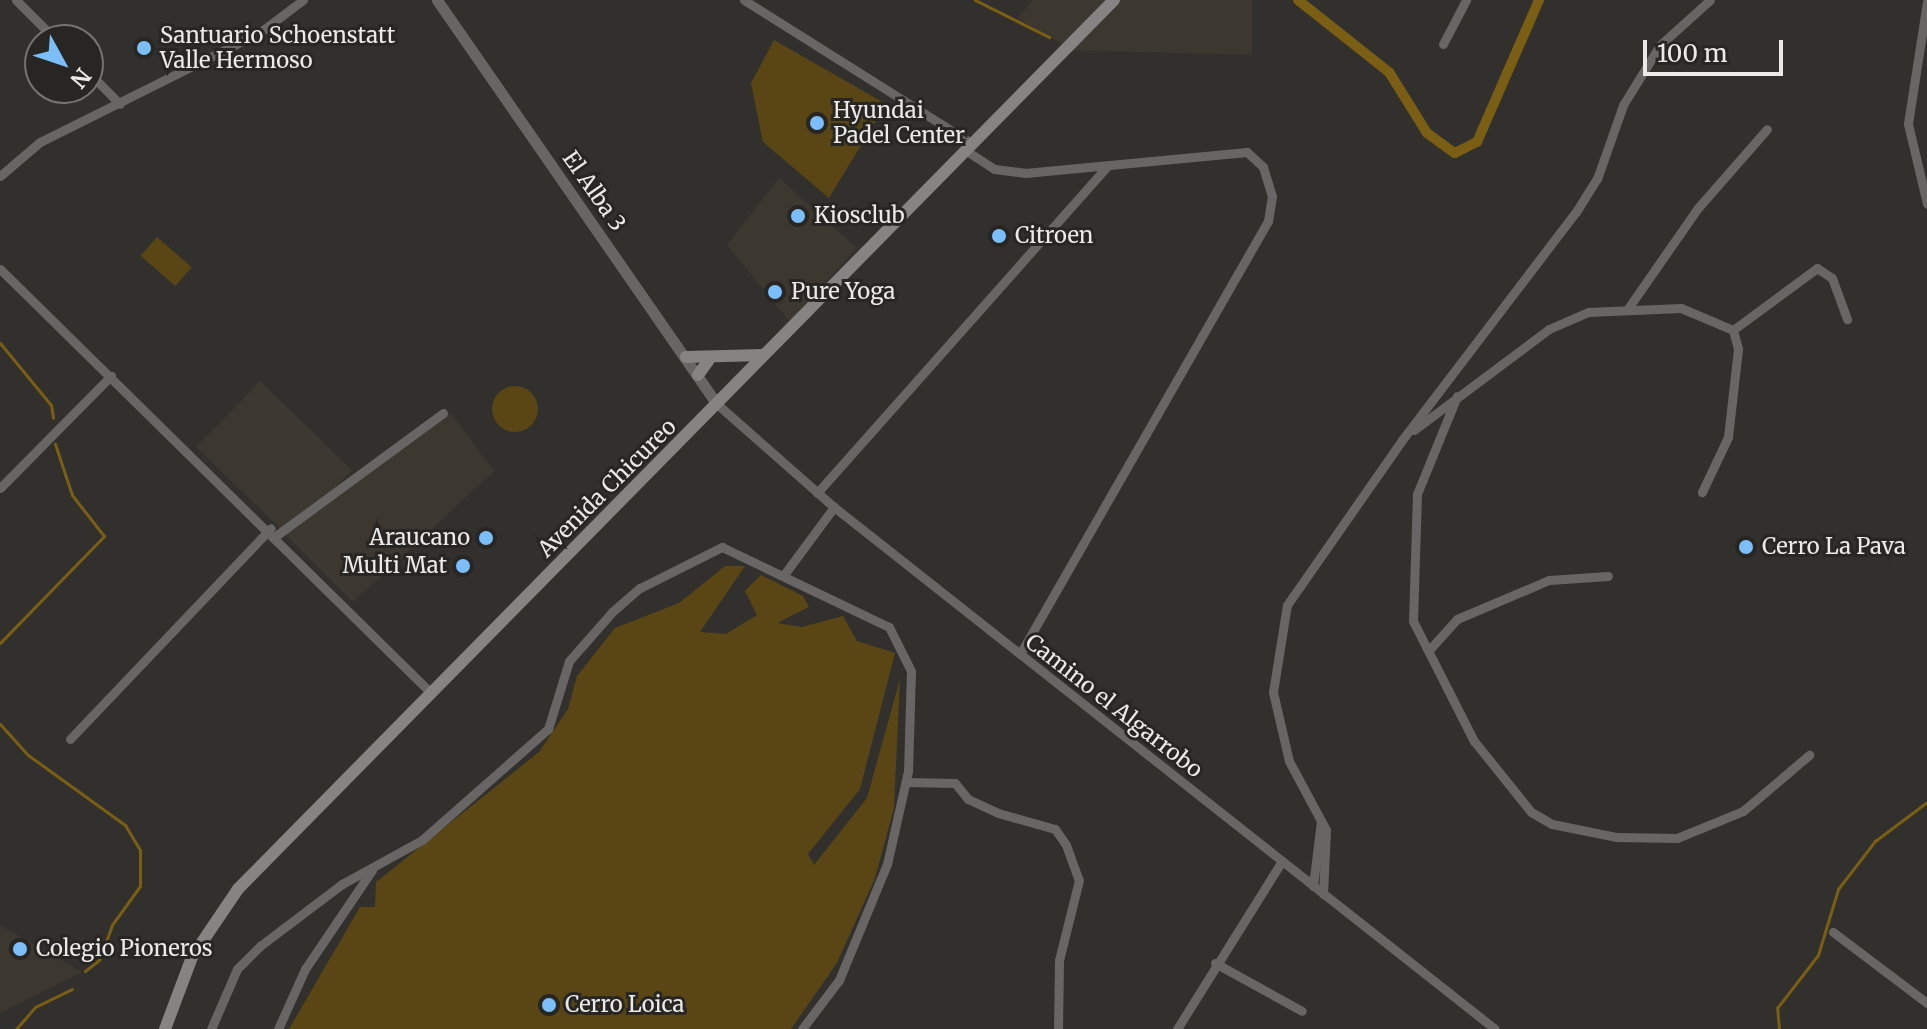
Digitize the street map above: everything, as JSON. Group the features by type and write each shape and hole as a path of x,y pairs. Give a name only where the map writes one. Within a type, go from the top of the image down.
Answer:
{"main road":[{"name":"Avenida Chicureo","path":"165,1029 192,957 225,905 1114,0"},
{"path":"686,357 708,361 763,355"},
{"path":"698,375 708,361"}],"street":[{"path":"16,0 40,24"},
{"path":"0,176 40,142 259,33 303,0"},
{"name":"El Alba 3","path":"437,0 717,404"},
{"path":"744,0 1014,173 1247,152 1266,173 1271,213 1020,654"},
{"path":"1443,44 1466,0"},
{"path":"1323,894 1328,852 1321,817 1279,730 1277,635 1301,580 1402,440 1582,203 1623,105 1660,45 1710,0"},
{"path":"1927,2 1908,124 1927,204"},
{"path":"104,88 120,104"},
{"path":"1629,307 1697,209 1767,129"},
{"path":"817,493 1106,167"},
{"path":"1733,330 1817,268 1831,275 1847,319"},
{"path":"0,269 274,531 431,693"},
{"path":"1402,440 1549,329 1629,307 1681,308 1733,330"},
{"path":"1702,492 1735,408 1733,330"},
{"path":"0,488 111,376"},
{"path":"1457,396 1425,471 1413,522 1413,621 1481,752 1531,812 1552,824 1629,840 1677,838 1743,811 1809,755"},
{"name":"Camino el Algarrobo","path":"717,404 834,507 1495,1029"},
{"path":"70,739 274,531 443,413"},
{"path":"783,576 834,507"},
{"path":"211,1029 237,969 260,946 374,867 422,840 548,729 569,661 640,588 722,547 872,617 903,643 911,671 906,782 887,864 856,947 802,1029"},
{"path":"1430,649 1457,619 1549,580 1608,576"},
{"path":"906,782 955,783 998,813 1055,829 1066,845 1079,880 1059,960 1058,1029"},
{"path":"1313,886 1321,817"},
{"path":"1177,1029 1215,963 1282,861"},
{"path":"278,1029 305,969 374,867"},
{"path":"1833,932 1927,1003"},
{"path":"1215,963 1302,1011"}],"shaded area":[{"path":"1033,0 1252,0 1252,55 1073,50 1017,18"},
{"name":"Hyundai Padel Center","path":"774,40 886,104 829,198 763,142 751,83"},
{"path":"779,178 857,248 790,322 727,245"},
{"path":"157,237 192,267 175,286 141,256"},
{"path":"260,381 352,470 288,536 196,447"},
{"path":"515,386 531,393 538,409 531,425 515,432 499,425 492,409 499,393"},
{"path":"451,413 494,471 353,602 286,535"},
{"path":"725,566 745,566 700,632 726,634 757,615 745,591 761,575 803,596 809,607 777,623 802,627 843,616 857,641 895,653 860,789 808,854 814,865 867,798 900,679 894,808 875,878 837,963 791,1029 289,1029 360,907 375,907 376,882 539,752 568,709 577,676 615,628 679,603"},
{"name":"Colegio Pioneros","path":"0,925 82,972 0,1013"}],"waterway":[{"path":"975,0 1049,37"},
{"path":"1298,0 1389,72 1427,133 1455,153 1477,142 1539,0"},
{"path":"0,343 51,405 53,418"},
{"path":"0,643 104,536 72,495 55,444"},
{"path":"0,724 28,755 125,825 140,850 140,886 112,925 99,960 85,971"},
{"path":"1779,1029 1777,1008 1818,955 1838,889 1875,841 1927,802"},
{"path":"16,1029 35,1007 72,989"}],"place":[{"name":"Santuario Schoenstatt Valle Hermoso","path":"144,48"},
{"name":"Hyundai Padel Center","path":"817,123"},
{"name":"Kiosclub","path":"798,216"},
{"name":"Citroen","path":"999,236"},
{"name":"Pure Yoga","path":"775,292"},
{"name":"Araucano","path":"486,538"},
{"name":"Cerro La Pava","path":"1746,547"},
{"name":"Multi Mat","path":"463,566"},
{"name":"Colegio Pioneros","path":"20,949"},
{"name":"Cerro Loica","path":"549,1005"}]}
